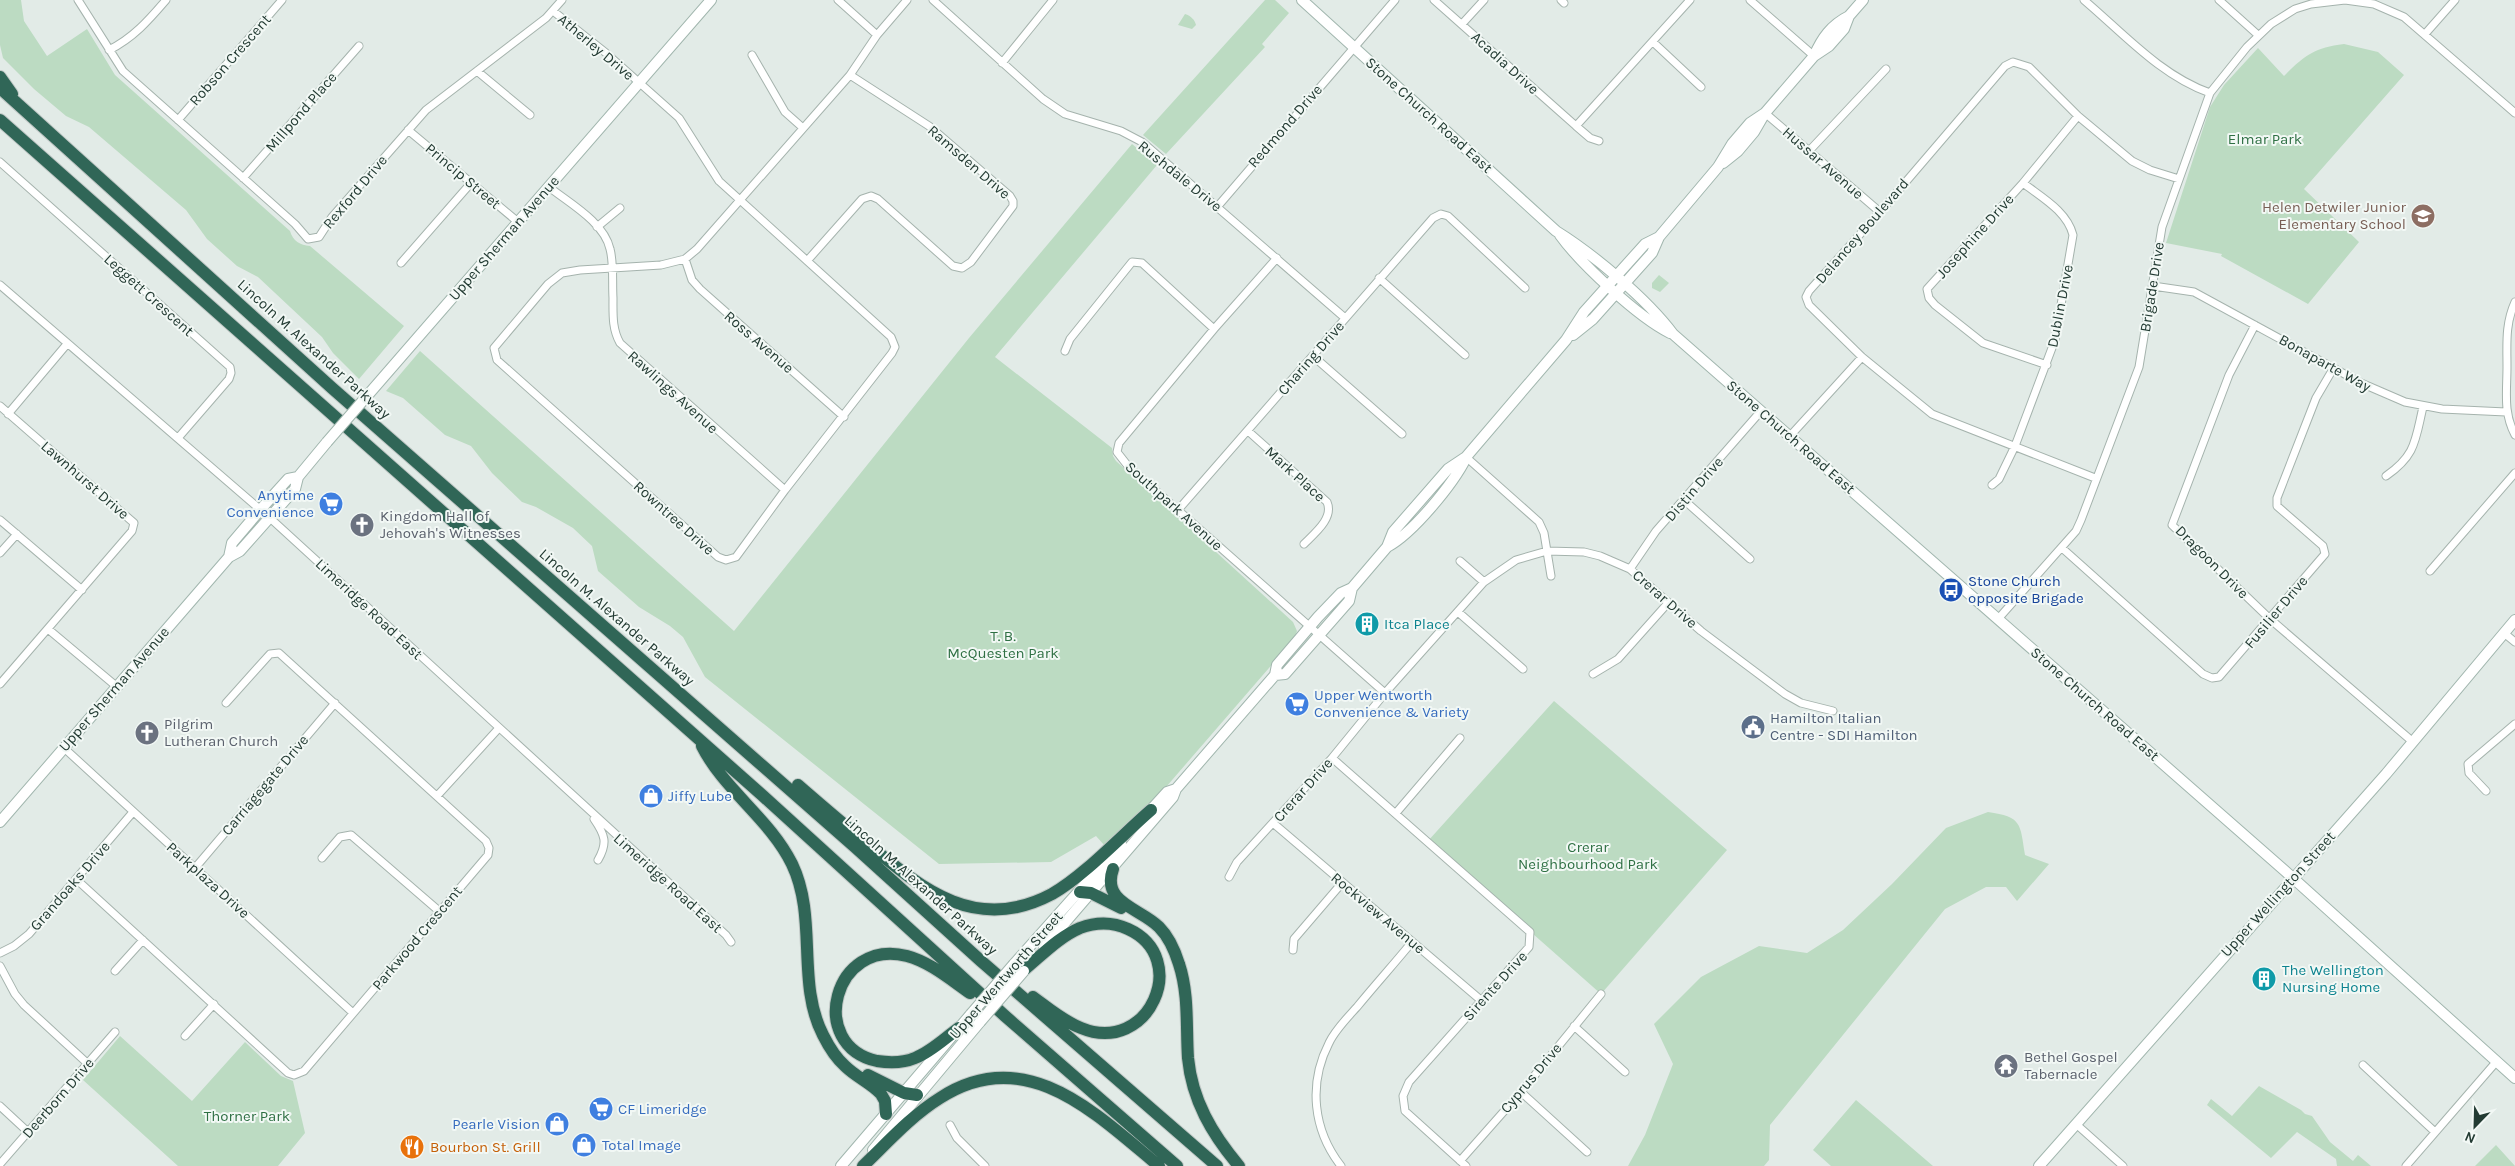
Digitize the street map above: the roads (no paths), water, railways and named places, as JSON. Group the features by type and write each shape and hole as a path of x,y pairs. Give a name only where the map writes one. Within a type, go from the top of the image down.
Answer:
{"highway":[{"path":"0,77 22,108"},
{"name":"Lincoln M. Alexander Parkway","path":"0,88 339,395 671,685 981,961 1217,1166"},
{"path":"0,120 762,795 1005,1016 1177,1166"},
{"path":"0,128 18,136"},
{"path":"671,685 690,695 908,878 933,894 962,905 990,908 1008,907 1028,903 1051,894 1073,879 1150,810"},
{"path":"700,742 711,764 751,807 777,840 792,864 800,884 806,912 810,979 816,1018 830,1046 843,1065 881,1094 885,1100 886,1114"},
{"path":"1113,869 1109,883 1113,894 1161,929 1168,938 1177,959 1185,994 1191,1080 1201,1110 1221,1145 1239,1166"},
{"path":"1085,892 1140,919 1160,936 1177,959"},
{"path":"981,961 1069,1022 1090,1031 1101,1033 1123,1030 1139,1020 1152,1006 1159,986 1156,960 1148,944 1132,931 1113,924 1092,925 1073,932 1021,968"},
{"path":"959,1028 915,1058 895,1062 868,1058 854,1050 841,1032 836,1010 839,988 844,978 860,963 878,955 898,954 920,960 1005,1016"},
{"path":"830,1046 857,1068 911,1094"},
{"path":"861,1166 920,1112 941,1097 968,1085 985,1081 1015,1079 1048,1086 1074,1098 1159,1166"}],"main road":[{"name":"Upper Sherman Avenue","path":"0,822 229,557 240,551 270,518 295,489 298,476 711,0"},
{"name":"Stone Church Road East","path":"1302,0 1556,231 1573,253 1660,316 1673,334 2293,878 2515,1078"},
{"name":"Upper Wentworth Street","path":"1566,340 1593,318 1652,253 1659,237 1718,167 1738,137 1750,123 1765,113 1814,56 1821,40 1836,22 1849,16 1863,0"},
{"name":"Upper Wentworth Street","path":"1085,892 1113,869 1173,798 1176,789 1275,675 1277,665 1309,627 1341,593 1352,588 1387,547 1393,532 1442,476 1466,457 1566,340 1584,312 1645,244 1659,237"},
{"name":"Upper Sherman Avenue","path":"229,557 232,543 260,510 288,479 298,476"},
{"name":"Upper Wentworth Street","path":"1275,675 1285,674 1349,600 1352,588"},
{"name":"Upper Wellington Street","path":"2038,1166 2412,742 2515,620"},
{"name":"Upper Wentworth Street","path":"840,1166 886,1114 911,1094 980,1022 1021,968 1085,892 1150,810 1167,792 1176,789"},
{"name":"Upper Wentworth Street","path":"861,1166 959,1028 971,1014 1021,968"}],"street":[{"name":"Rexford Drive","path":"78,0 123,71 295,224 308,239 319,237 332,217 426,110 553,11 562,0"},
{"path":"109,50 124,43 138,32 166,0"},
{"name":"Robson Crescent","path":"178,120 282,0"},
{"path":"838,0 877,35"},
{"path":"685,259 740,200 850,75 877,35 907,0"},
{"name":"Rushdale Drive","path":"933,0 1043,99 1065,114 1121,131 1142,142 1345,318"},
{"path":"1002,63 1053,0"},
{"name":"Redmond Drive","path":"1218,206 1395,0"},
{"name":"Acadia Drive","path":"1434,0 1590,138 1599,141"},
{"path":"1462,24 1484,0"},
{"path":"1750,0 1814,56"},
{"path":"2084,0 2164,69 2180,80 2210,93"},
{"path":"2219,0 2258,35"},
{"name":"Brigade Drive","path":"1998,619 2076,531 2139,367 2162,227 2210,93 2258,35 2271,24 2296,9 2329,0 2374,2 2397,14 2425,34 2515,113"},
{"path":"2425,34 2455,0"},
{"path":"1576,126 1688,1"},
{"name":"Atherley Drive","path":"553,11 606,53 638,83"},
{"path":"1653,42 1701,87"},
{"name":"Millpond Place","path":"243,178 359,46"},
{"path":"752,55 785,112 803,128"},
{"name":"Delancey Boulevard","path":"2095,478 1932,414 1862,357 1809,305 1806,297 2005,66 2013,62 2029,68 2078,116 2132,161 2150,170 2179,179"},
{"path":"1810,151 1886,69"},
{"path":"477,71 530,115"},
{"name":"Ramsden Drive","path":"807,261 865,197 874,197 949,263 960,268 971,262 1013,206 1010,196 929,126 850,75"},
{"name":"Rowntree Drive","path":"638,83 679,118 719,181 892,337 895,343 892,353 844,417 785,490 736,557 726,560 718,557 495,358 495,345 548,284 562,273 661,265 685,259"},
{"name":"Hussar Avenue","path":"1765,113 1880,212"},
{"name":"Josephine Drive","path":"2047,365 1983,343 1935,305 1929,298 1928,289 2023,183 2078,116"},
{"name":"Princip Street","path":"408,130 518,222"},
{"name":"Leggett Crescent","path":"0,162 230,368 229,379 178,438"},
{"path":"401,263 471,182"},
{"name":"Dublin Drive","path":"1992,485 1999,479 2015,446 2047,365 2059,323 2073,235 2070,224 2063,215 2023,183"},
{"path":"549,187 597,226 620,208"},
{"name":"Charing Drive","path":"1178,510 1433,218 1441,214 1448,216 1525,288"},
{"name":"Rawlings Avenue","path":"597,226 609,246 612,268 614,328 620,343 785,490"},
{"name":"Southpark Avenue","path":"1277,258 1214,329 1119,443 1117,449 1120,458 1318,636 1386,693"},
{"name":"Ross Avenue","path":"685,259 692,280 700,289 844,417"},
{"path":"1065,351 1070,339 1132,262 1142,263 1214,329"},
{"path":"1379,278 1466,355"},
{"name":"Limeridge Road East","path":"0,285 270,518 726,935 731,942"},
{"name":"Bonaparte Way","path":"2153,286 2194,292 2382,394 2423,407 2506,412"},
{"path":"2515,302 2508,326 2511,367 2506,412 2515,436"},
{"name":"Dragoon Drive","path":"2255,325 2229,375 2172,525 2270,619 2412,742"},
{"path":"8,414 67,344"},
{"path":"1313,356 1402,434"},
{"path":"1790,436 1862,357"},
{"name":"Fusilier Drive","path":"2062,548 2203,674 2212,678 2219,676 2227,670 2325,554 2322,546 2277,506 2277,498 2312,406 2333,369"},
{"name":"Lawnhurst Drive","path":"0,406 134,523 132,531 0,684"},
{"path":"2386,476 2408,457 2413,447 2423,407"},
{"name":"Distin Drive","path":"1630,569 1656,531 1761,411"},
{"name":"Mark Place","path":"1248,431 1327,502 1330,508 1326,520 1304,544"},
{"path":"1466,457 1533,515 1542,526 1551,576"},
{"path":"2430,571 2515,472"},
{"path":"1684,500 1750,559"},
{"path":"0,520 82,590"},
{"path":"0,552 17,534"},
{"name":"Crerar Drive","path":"1229,877 1238,862 1332,758 1386,693 1484,582 1516,560 1548,551 1584,552 1600,556 1630,569 1668,602 1785,694 1801,703 1833,711"},
{"path":"1460,561 1484,582"},
{"path":"1594,674 1618,659 1668,602"},
{"path":"1458,612 1523,669"},
{"path":"48,629 116,686"},
{"path":"2504,633 2515,642"},
{"name":"Parkwood Crescent","path":"76,879 288,1073 294,1075 304,1071 489,852 486,841 284,656 276,652 270,654 226,703"},
{"name":"Carriagegate Drive","path":"195,868 335,703"},
{"path":"2486,791 2469,773 2468,764 2515,724"},
{"path":"437,796 498,728"},
{"path":"1396,813 1460,738"},
{"name":"Parkplaza Drive","path":"63,747 353,1013"},
{"name":"Sirente Drive","path":"1332,758 1530,932 1529,947 1483,1002 1438,1048 1409,1082 1402,1096 1405,1111 1466,1166"},
{"path":"585,807 605,839 605,848 598,860"},
{"name":"Grandoaks Drive","path":"0,953 14,946 29,934 133,812"},
{"name":"Rockview Avenue","path":"1273,823 1483,1002"},
{"path":"322,858 340,837 351,835 439,911"},
{"path":"1293,950 1294,939 1342,883"},
{"path":"115,971 143,940"},
{"path":"1341,1166 1327,1149 1317,1118 1315,1093 1318,1074 1329,1043 1340,1026 1412,942"},
{"path":"0,966 15,994 24,1005 87,1063"},
{"name":"Cyprus Drive","path":"1460,1161 1521,1092 1601,994"},
{"path":"185,1036 214,1004"},
{"path":"1574,1026 1625,1072"},
{"name":"Deerborn Drive","path":"0,1164 115,1032"},
{"path":"2406,1166 2497,1061"},
{"path":"2363,1065 2435,1132"},
{"path":"1521,1092 1587,1152"},
{"path":"0,1106 28,1132"},
{"path":"2076,1124 2123,1166"},
{"path":"950,1126 957,1138 985,1166"}],"place":[{"name":"Helen Detwiler Junior Elementary School","path":"2423,216"},
{"name":"Anytime Convenience","path":"331,504"},
{"name":"Kingdom Hall of Jehovah's Witnesses","path":"362,525"},
{"name":"Stone Church opposite Brigade","path":"1951,590"},
{"name":"Itca Place","path":"1367,624"},
{"name":"Upper Wentworth Convenience & Variety","path":"1297,704"},
{"name":"Hamilton Italian Centre - SDI Hamilton","path":"1753,727"},
{"name":"Pilgrim Lutheran Church","path":"147,733"},
{"name":"Jiffy Lube","path":"651,796"},
{"name":"The Wellington Nursing Home","path":"2264,979"},
{"name":"Bethel Gospel Tabernacle","path":"2006,1066"},
{"name":"CF Limeridge","path":"601,1109"},
{"name":"Pearle Vision","path":"557,1124"},
{"name":"Total Image","path":"584,1145"},
{"name":"Bourbon St. Grill","path":"412,1147"}],"park label":[{"name":"Elmar Park","path":"2265,139"},
{"name":"T. B. McQuesten Park","path":"1003,644"},
{"name":"Crerar Neighbourhood Park","path":"1588,856"},
{"name":"Thorner Park","path":"247,1116"}]}
